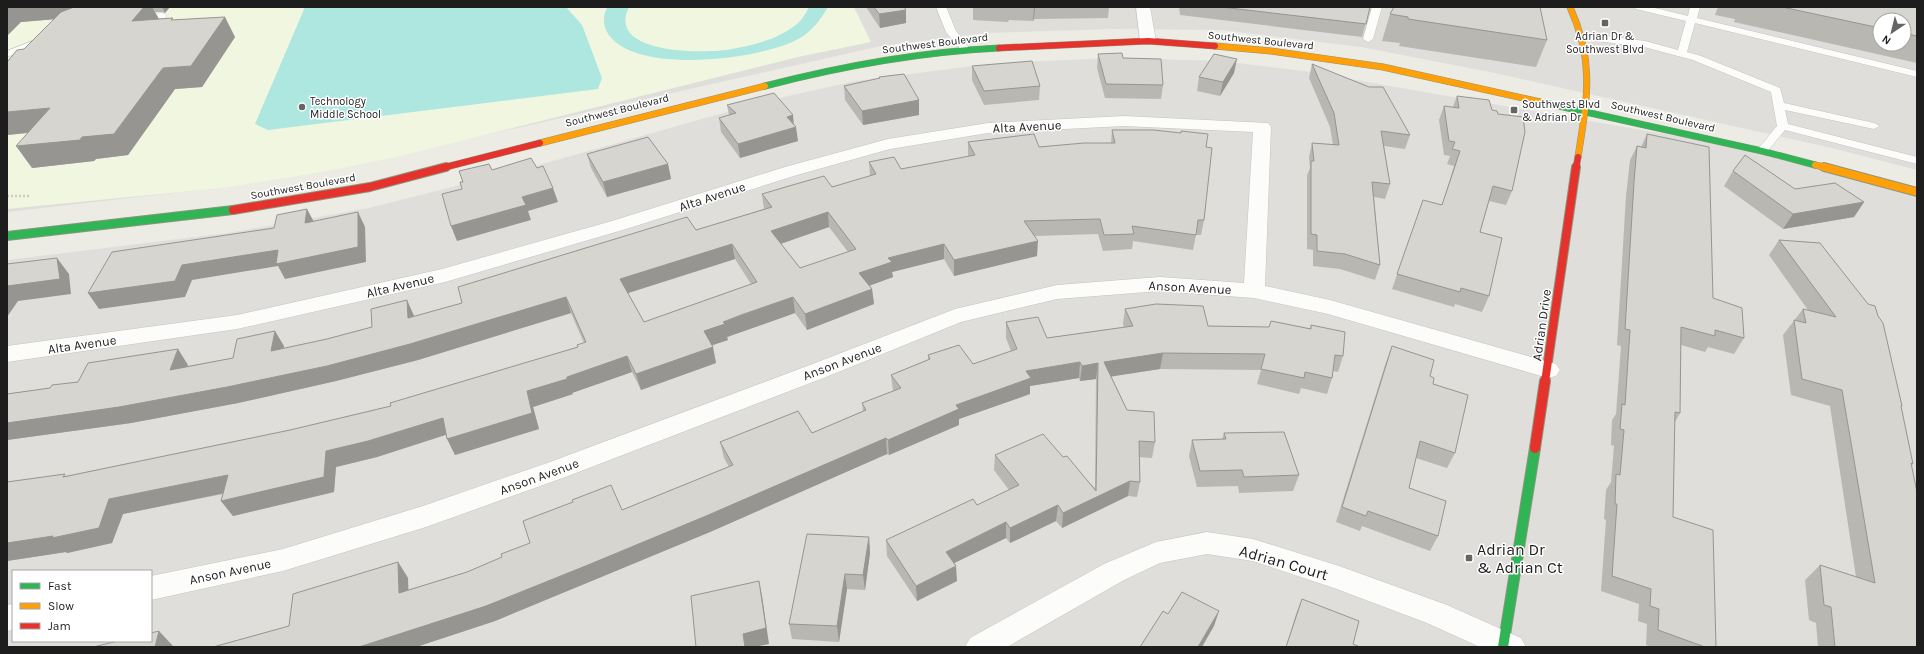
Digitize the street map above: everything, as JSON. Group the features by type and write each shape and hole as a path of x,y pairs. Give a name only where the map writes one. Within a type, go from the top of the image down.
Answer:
{"street":[{"path":"1143,7 1148,41"},
{"name":"Adrian Drive","path":"1506,646 1548,370 1585,111 1587,72 1582,36 1570,7"},
{"name":"Southwest Boulevard","path":"7,236 219,212 370,186 825,70 964,49 1148,41 1270,51 1383,67 1762,151 1917,192"},
{"name":"Alta Avenue","path":"7,354 237,322 445,275 620,225 791,171 888,144 988,128 1124,121 1262,127 1254,291"},
{"name":"Anson Avenue","path":"152,588 283,560 426,516 559,469 818,371 955,316 1065,291 1160,284 1254,291 1330,307 1548,370"},
{"name":"Adrian Court","path":"980,647 1114,572 1156,554 1207,544 1253,550 1339,578 1437,614 1506,646"}],"lane":[{"path":"941,7 951,32 964,49"},
{"path":"1368,39 1377,7"},
{"path":"1640,7 1917,74"},
{"path":"1682,54 1695,7"},
{"path":"131,18 162,16"},
{"path":"7,54 52,36 37,55"},
{"path":"1582,36 1644,44 1682,54 1776,90 1783,126"},
{"path":"1779,104 1874,126"},
{"path":"1762,151 1783,126"},
{"path":"1783,126 1917,161"}],"path":[{"path":"7,196 31,196"}],"shaded area":[{"name":"Technology Middle School","path":"7,7 1917,7 1917,170 1836,149 1495,73 1361,47 1221,30 1113,29 986,33 881,46 312,174 226,187 7,212"},
{"name":"Technology Middle School","path":"7,7 854,7 871,42 798,57 396,157 312,174 222,188 7,209"},
{"path":"305,7 566,7 582,25 602,78 598,89 268,130 255,124"},
{"path":"608,7 629,7 626,23 631,35 644,43 682,51 719,51 749,46 766,41 782,34 797,24 809,7 828,7 808,32 800,38 782,46 757,53 728,58 697,60 667,59 640,54 619,45 605,27 604,15"},
{"path":"1113,58 1221,61 1304,71 1762,151 1917,192 1917,647 7,647 7,260 228,233 369,208 539,165 766,101 856,81 996,63"}],"building":[{"path":"74,7 144,7 132,21 173,18 171,20 225,17 191,66 163,68 114,134 82,137 80,140 16,146 50,108 7,112 7,62 17,50 24,49 61,12"},
{"path":"874,7 904,7 906,10 879,14"},
{"path":"1221,7 1370,7 1366,24"},
{"path":"1394,7 1540,7 1547,40 1408,19 1408,17 1390,14"},
{"path":"1782,7 1917,7 1917,36 1912,35 1912,12 1872,12 1872,26"},
{"path":"1122,53 1123,58 1161,59 1163,85 1106,84 1098,54"},
{"path":"1214,54 1237,59 1223,82 1199,77"},
{"path":"1032,61 1040,86 984,91 972,66"},
{"path":"1312,64 1369,87 1383,87 1410,135 1381,131 1390,184 1372,182 1380,265 1345,254 1317,251 1317,235 1311,234 1311,161 1314,161 1312,143 1339,145 1334,113"},
{"path":"904,74 919,100 862,111 844,86 880,78 879,77"},
{"path":"774,93 793,115 787,117 796,127 738,144 719,118 736,113 727,105"},
{"path":"1457,96 1489,100 1492,110 1497,111 1498,114 1523,117 1525,132 1512,191 1493,186 1480,232 1502,238 1489,296 1461,288 1460,292 1397,274 1423,200 1442,205 1460,151 1452,149 1455,142 1449,141 1444,106 1459,108"},
{"path":"1112,130 1154,130 1181,133 1181,131 1208,134 1206,147 1212,148 1204,220 1198,220 1196,235 1132,226 1134,234 1104,235 1100,219 1024,221 1038,241 954,260 944,244 888,258 892,262 859,273 872,289 805,314 793,297 741,315 723,322 725,324 704,331 713,347 636,374 627,356 567,377 567,379 527,391 532,413 447,439 443,418 368,441 326,451 324,477 221,501 228,475 109,499 99,528 52,538 53,536 7,543 7,482 65,474 63,477 290,430 391,406 390,403 578,347 577,345 586,342 566,297 410,344 327,366 227,387 119,407 7,423 7,394 50,388 52,385 78,382 88,363 178,349 170,370 233,358 237,339 275,331 271,351 327,339 372,327 371,309 407,300 408,318 462,303 458,287 687,217 696,230 772,207 762,194 824,176 832,187 876,174 869,162 894,157 901,169 975,155 968,142 1034,134 1039,147 1084,143 1115,143","holes":["828,212 856,249 800,268 771,231","732,244 757,282 644,322 620,279"]},
{"path":"1647,134 1709,147 1713,298 1742,308 1744,338 1715,330 1715,336 1681,327 1680,413 1675,412 1673,517 1713,530 1716,647 1705,647 1658,630 1659,609 1650,606 1651,589 1612,576 1617,504 1615,504 1616,474 1620,475 1624,430 1620,429 1622,404 1625,405 1630,330 1625,329 1634,182 1637,146 1646,148"},
{"path":"648,137 668,164 603,182 587,154"},
{"path":"1745,155 1795,189 1835,183 1864,202 1793,214 1733,171"},
{"path":"531,158 537,168 543,166 553,188 522,197 526,205 451,226 442,194 462,189 460,182 463,182 459,171 489,164 492,170"},
{"path":"307,209 305,223 358,212 358,247 276,264 278,250 182,265 175,281 88,293 112,252 274,228 277,215"},
{"path":"1779,240 1820,243 1868,304 1875,306 1878,316 1883,323 1902,406 1917,492 1917,647 1835,647 1831,607 1824,605 1820,565 1875,583 1842,390 1802,379 1794,320 1806,323 1803,309 1836,317"},
{"path":"57,258 60,279 7,286 7,264"},
{"path":"1156,304 1203,306 1208,326 1269,327 1271,321 1311,329 1311,325 1345,332 1343,356 1335,355 1332,378 1305,372 1304,378 1261,369 1265,354 1163,353 1104,362 1127,410 1154,412 1155,442 1139,441 1140,482 1130,481 1063,513 1058,505 1010,528 1006,522 946,552 956,566 916,586 886,540 973,499 977,505 1019,485 995,455 1043,434 1063,457 1067,456 1096,491 1098,363 1082,366 1080,362 1026,371 1031,378 956,405 959,409 888,440 886,438 588,565 486,606 359,647 213,647 289,626 293,594 398,562 399,593 467,572 502,557 501,554 530,543 523,521 573,502 572,500 611,485 622,510 733,465 720,442 798,411 812,433 866,410 862,403 901,388 891,375 930,359 928,355 959,345 973,364 1017,349 1006,322 1038,317 1047,338 1133,326 1125,309"},
{"path":"1392,346 1434,360 1430,376 1434,378 1433,384 1468,395 1455,453 1420,441 1409,488 1446,501 1438,536 1368,511 1366,516 1342,507"},
{"path":"1284,432 1299,475 1244,477 1242,470 1200,471 1192,440 1226,439 1224,433"},
{"path":"807,534 869,537 863,575 845,574 837,626 789,624"},
{"path":"759,581 766,628 743,634 745,647 696,647 691,596"},
{"path":"1182,592 1219,611 1198,647 1140,647 1163,611 1168,614"},
{"path":"1302,599 1359,621 1353,644 1360,647 1286,647"},
{"path":"159,631 155,647 93,647 114,642 152,642 152,633"}],"traffic: fast":[{"path":"765,86 823,72 910,56 940,52 999,48"},
{"path":"1554,105 1762,151 1815,165"},
{"path":"7,236 233,210"},
{"path":"1503,647 1535,448"}],"traffic: slow":[{"path":"1570,7 1582,36 1587,66 1583,127 1578,157"},
{"path":"1215,46 1271,51 1383,67 1554,105"},
{"path":"540,143 765,86"},
{"path":"1815,165 1917,192"}],"traffic: jam":[{"path":"999,48 1148,41 1215,46"},
{"path":"233,210 370,187 540,143"},
{"path":"1535,448 1578,157"}],"place":[{"name":"Adrian Dr & Southwest Blvd","path":"1605,23"},
{"name":"Technology Middle School","path":"302,107"},
{"name":"Southwest Blvd & Adrian Dr","path":"1514,110"},
{"name":"Adrian Dr & Adrian Ct","path":"1469,558"}]}
